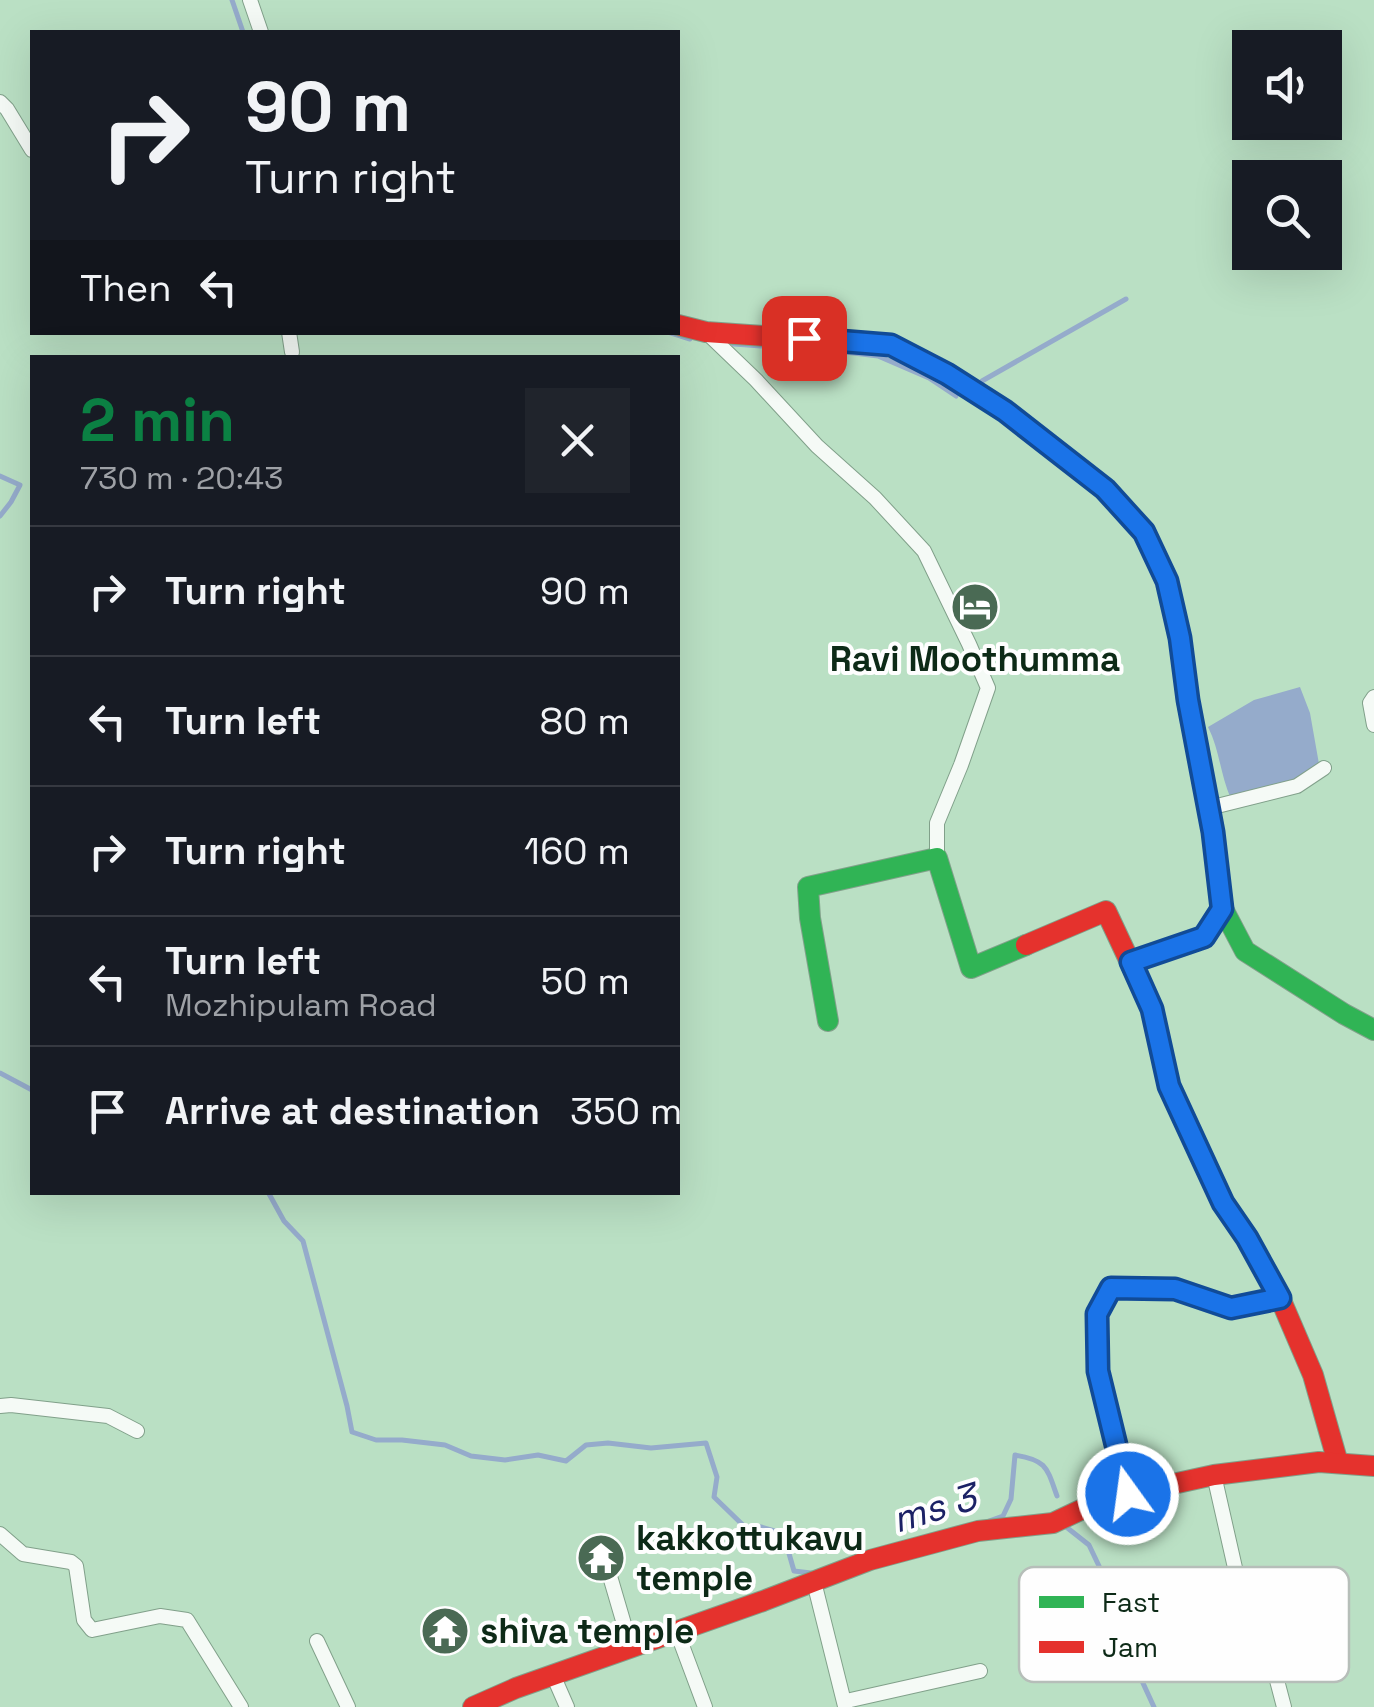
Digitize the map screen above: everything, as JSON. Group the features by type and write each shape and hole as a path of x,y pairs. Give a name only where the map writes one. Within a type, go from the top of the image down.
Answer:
{"street":[{"path":"250,0 260,30"},
{"path":"0,102 30,147"},
{"path":"680,326 706,332 891,345 1005,411 1105,489 1144,532 1167,581 1209,808 1222,909 1245,951 1374,1030"},
{"path":"706,332 924,552 988,688 937,823 936,858 971,968 1106,911 1152,1009 1169,1086 1223,1203 1280,1298 1313,1374 1338,1464"},
{"path":"289,335 292,352"},
{"path":"1374,697 1370,704 1374,725"},
{"path":"1209,808 1297,786 1324,768"},
{"path":"828,1021 808,887 936,858"},
{"path":"1131,962 1204,937 1222,909"},
{"path":"1128,1494 1098,1371 1097,1314 1111,1288 1175,1289 1231,1308 1280,1298"},
{"path":"0,1406 108,1416 137,1431"},
{"path":"482,1705 553,1675 870,1560 978,1532 1053,1523 1104,1499 1214,1475 1319,1462 1374,1466"},
{"path":"1214,1475 1235,1567"},
{"path":"0,1534 23,1554 76,1566 84,1620 92,1630 160,1616 188,1620 241,1707"},
{"path":"602,1549 631,1648"},
{"path":"814,1582 846,1704 980,1671"},
{"path":"677,1632 705,1707"},
{"path":"317,1641 348,1707"},
{"path":"553,1675 567,1707"},
{"path":"1277,1682 1284,1707"}],"water":[{"path":"1300,687 1310,713 1319,764 1299,781 1231,799 1208,727 1254,700"}],"waterway":[{"path":"232,0 242,30"},
{"path":"982,381 1126,299"},
{"path":"677,335 690,339"},
{"path":"734,344 761,346"},
{"path":"837,351 878,356 929,378 956,396 944,388"},
{"path":"0,476 20,485 0,516"},
{"path":"0,1073 30,1089"},
{"path":"270,1195 284,1221 303,1241 352,1432 376,1440 445,1445 471,1456 505,1460 538,1455 566,1461 586,1445 608,1443 651,1448 706,1443 717,1477 714,1497 745,1527 778,1532 794,1571 811,1573"},
{"name":"ms 3","path":"989,1521 1003,1516 1011,1499 1015,1455 1040,1463 1057,1496"},
{"path":"1065,1526 1089,1545 1099,1567"},
{"path":"1142,1682 1154,1707"}],"traffic: fast":[{"path":"1083,472 1105,489 1145,532 1167,581 1180,638 1223,909 1245,951 1374,1030"},
{"path":"828,1021 808,887 937,858 971,968 1026,945"}],"traffic: jam":[{"path":"680,326 706,332 891,345 1005,411 1083,472"},
{"path":"1026,945 1106,911 1152,1009 1169,1086 1223,1203 1280,1298 1313,1375 1338,1463"},
{"path":"473,1707 870,1560 978,1531 1053,1523 1104,1499 1214,1475 1319,1462 1374,1466"}],"place":[{"name":"Ravi Moothumma","path":"975,607"},
{"name":"kakkottukavu temple","path":"601,1558"},
{"name":"shiva temple","path":"445,1631"}],"route":[{"path":"804,338 891,345 1005,411 1105,489 1144,532 1167,581 1213,832 1222,909 1204,937 1131,962 1152,1009 1169,1086 1223,1203 1280,1298 1231,1308 1175,1289 1111,1288 1097,1314 1098,1371 1128,1494"}]}
